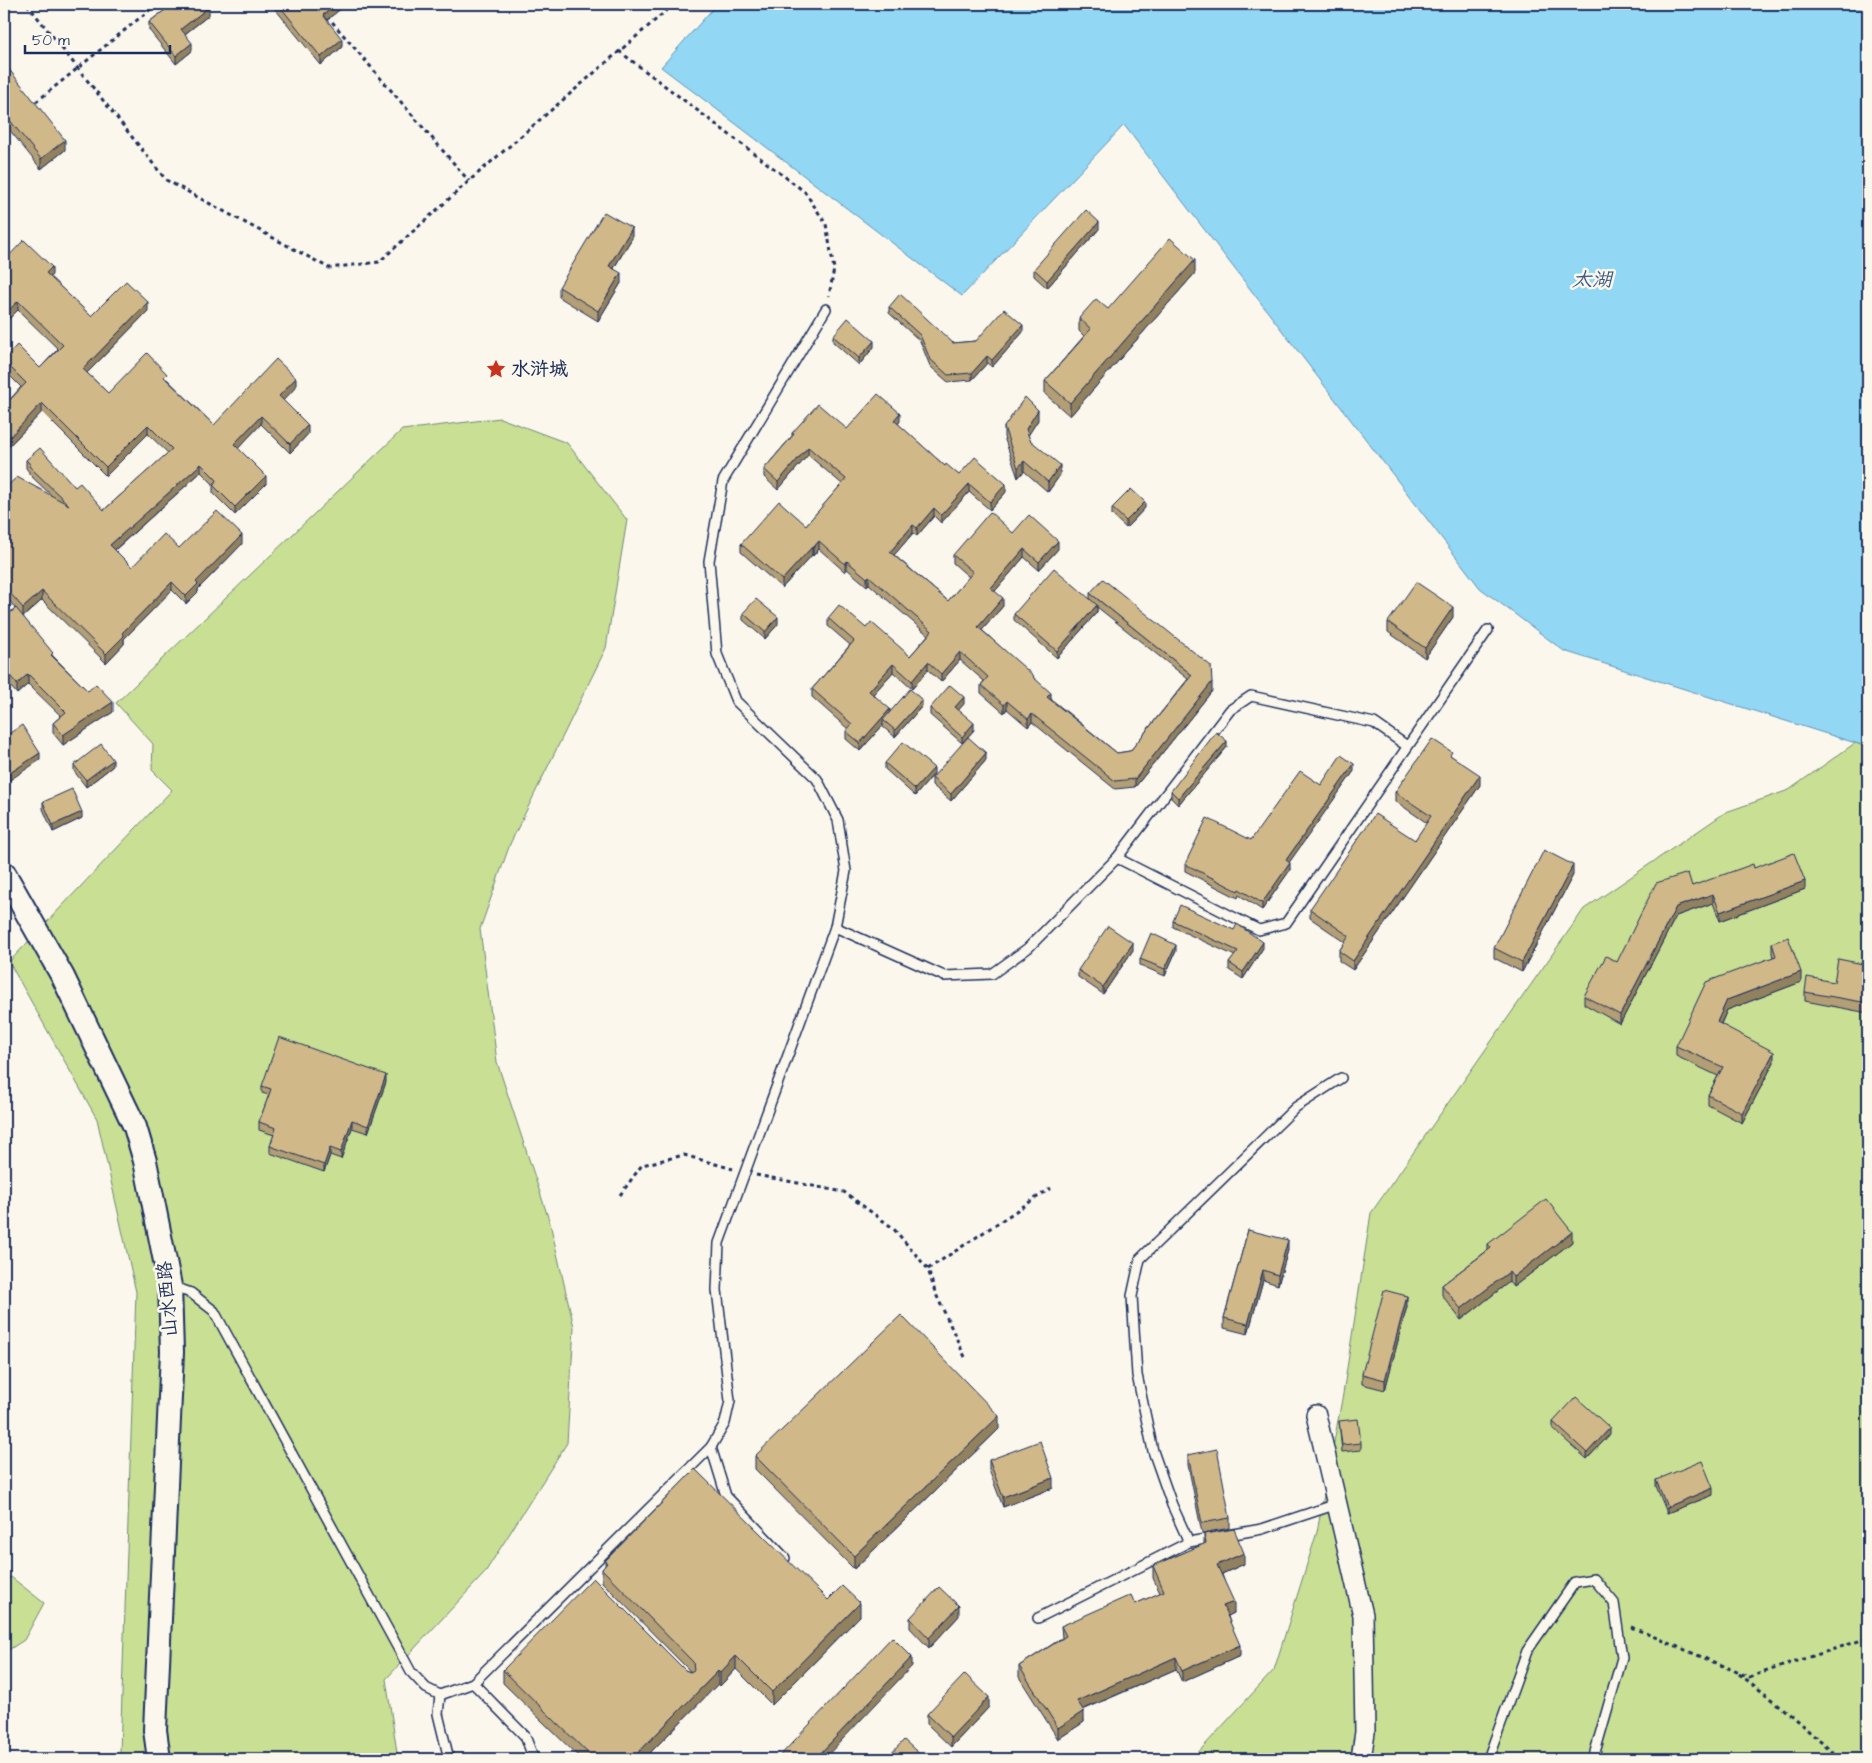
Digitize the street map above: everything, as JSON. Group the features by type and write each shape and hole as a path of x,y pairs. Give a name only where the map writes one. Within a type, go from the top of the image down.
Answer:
{"street":[{"name":"山水西路","path":"4,873 63,978 135,1127 145,1161 170,1286 172,1352 155,1730 159,1759"},
{"path":"1316,1415 1363,1615 1365,1732 1361,1759"}],"lane":[{"path":"170,1286 191,1293 214,1311 411,1672 426,1688 440,1694 472,1683 711,1447 724,1423 730,1401 717,1290 719,1243 835,926 846,871 838,820 816,779 736,701 717,654 708,561 723,481 826,309"},
{"path":"1117,858 1259,930 1286,923 1488,630"},
{"path":"835,926 944,976 992,974 1028,948 1117,858 1230,710 1251,696 1374,723 1407,746"},
{"path":"1189,1542 1172,1505 1154,1451 1137,1375 1132,1296 1140,1259 1296,1107 1341,1078"},
{"path":"711,1447 726,1496 795,1569"},
{"path":"1038,1618 1189,1542 1262,1529 1337,1504"},
{"path":"584,1573 591,1580"},
{"path":"1488,1759 1527,1652 1574,1582 1594,1580 1614,1602 1622,1658 1593,1759"},
{"path":"472,1683 525,1736 534,1759"},
{"path":"440,1694 438,1714 449,1759"}],"path":[{"path":"27,4 166,180 329,268 379,262 469,181 674,4"},
{"path":"36,102 157,4"},
{"path":"323,11 469,181"},
{"path":"620,51 806,192 826,224 834,269 826,309"},
{"path":"620,1195 642,1165 684,1155 744,1173 844,1192 893,1228 928,1269 935,1292 965,1357"},
{"path":"928,1269 1051,1188"},
{"path":"1617,1621 1749,1677 1868,1638"},
{"path":"1735,1671 1778,1703 1840,1759"}],"green space":[{"path":"500,418 567,443 627,520 606,648 510,844 480,929 497,1062 550,1223 574,1327 567,1443 484,1574 386,1679 398,1759 114,1759 120,1752 136,1292 97,1119 9,962 172,790 152,770 153,744 116,703 402,430"},
{"path":"1855,743 1868,747 1868,1759 1192,1759 1274,1670 1317,1532 1343,1394 1371,1213 1584,909 1726,812 1789,790"},
{"path":"11,1577 44,1603 24,1640 4,1653 4,1579"}],"water":[{"name":"太湖","path":"717,4 1868,4 1868,747 1564,651 1480,588 1124,125 962,296 661,67"}],"building":[{"path":"173,4 206,4 209,7 181,29 192,43 176,56 149,22"},
{"path":"278,4 337,4 323,15 342,39 321,57"},
{"path":"4,63 65,140 41,159 4,113"},
{"path":"1086,210 1099,222 1047,281 1034,269"},
{"path":"604,212 632,228 609,266 621,273 598,311 559,287"},
{"path":"1170,238 1195,260 1070,403 1045,381 1091,329 1079,318 1096,299 1108,309"},
{"path":"24,240 52,267 46,273 91,316 126,281 148,302 83,369 108,393 147,353 167,374 164,377 214,425 276,359 296,378 279,396 308,425 290,444 261,416 234,444 266,476 235,507 213,485 217,480 201,464 110,545 132,567 164,534 179,548 217,511 242,535 196,582 198,584 186,596 172,582 122,633 124,636 106,654 42,591 23,608 4,586 4,489 17,477 69,505 29,466 31,465 26,460 40,448 75,487 80,483 104,510 172,449 148,425 106,467 42,403 4,441 4,406 26,383 4,359 17,345 40,368 63,345 18,301 8,311 4,307 4,261"},
{"path":"900,294 953,343 976,341 1004,309 1023,325 992,360 987,356 972,373 948,375 930,359 920,335 889,307"},
{"path":"848,318 874,341 859,358 833,336"},
{"path":"878,394 900,413 894,420 945,466 946,464 959,475 975,457 1006,484 990,502 969,484 941,515 934,508 917,528 913,525 890,552 948,601 973,572 953,555 990,512 1013,533 1029,515 1058,541 1039,562 1024,549 991,588 1003,598 978,627 1051,693 1047,697 1117,753 1130,751 1192,675 1090,593 1103,579 1211,666 1212,682 1135,779 1115,781 1032,714 1028,719 1007,701 1004,705 981,685 988,677 960,652 941,674 928,662 912,681 893,664 869,691 890,709 860,743 846,731 852,724 812,689 854,641 828,618 839,605 866,628 871,622 910,656 932,631 869,576 867,578 847,561 845,564 819,541 782,580 741,544 779,501 806,525 846,479 808,447 778,482 764,469 818,404 847,429"},
{"path":"1025,397 1038,410 1026,429 1030,440 1060,465 1048,482 1024,461 1018,468 1004,427"},
{"path":"1131,489 1145,502 1126,521 1112,508"},
{"path":"1054,568 1097,605 1057,651 1014,614"},
{"path":"1416,582 1453,607 1425,648 1388,622"},
{"path":"756,599 778,617 765,632 743,613"},
{"path":"16,608 53,653 51,655 88,691 96,684 113,702 63,735 53,723 66,712 28,674 17,684 4,669 4,618"},
{"path":"950,685 964,697 955,707 974,723 962,737 930,708"},
{"path":"910,689 922,700 895,730 883,720"},
{"path":"22,725 40,753 4,777 4,737"},
{"path":"1216,732 1227,741 1178,798 1171,791"},
{"path":"968,737 986,753 951,794 932,778"},
{"path":"1432,739 1452,752 1450,755 1480,775 1353,961 1339,951 1349,936 1310,909 1375,814 1415,840 1431,816 1395,792"},
{"path":"903,742 934,768 915,789 885,763"},
{"path":"101,744 113,760 86,780 74,765"},
{"path":"1341,755 1354,764 1286,860 1290,863 1262,903 1239,889 1238,891 1185,864 1207,818 1251,840 1300,771 1321,785"},
{"path":"72,789 82,812 53,825 43,802"},
{"path":"1544,850 1573,865 1522,962 1494,948"},
{"path":"1794,853 1805,881 1720,912 1713,894 1676,907 1620,1015 1584,996 1606,956 1617,962 1656,883 1688,873 1692,886 1753,864 1754,868"},
{"path":"1180,905 1234,930 1237,924 1263,942 1243,972 1229,963 1238,951 1173,921"},
{"path":"1108,926 1133,943 1103,987 1078,970"},
{"path":"1151,933 1176,945 1165,969 1140,959"},
{"path":"1788,937 1801,972 1727,1000 1717,1022 1774,1052 1742,1113 1708,1095 1723,1067 1676,1046 1706,982 1776,956 1772,943"},
{"path":"1838,959 1868,965 1868,1003 1805,992 1807,977 1834,982"},
{"path":"279,1037 386,1075 368,1126 352,1120 341,1152 330,1148 324,1165 270,1146 276,1128 259,1122 271,1089 262,1086"},
{"path":"1546,1199 1572,1232 1513,1277 1509,1272 1461,1309 1442,1285 1491,1248 1488,1244"},
{"path":"1248,1230 1288,1240 1278,1275 1263,1270 1248,1324 1224,1318"},
{"path":"1384,1290 1407,1296 1385,1380 1362,1374"},
{"path":"901,1315 999,1416 854,1556 755,1456"},
{"path":"1576,1397 1610,1428 1587,1453 1553,1422"},
{"path":"1358,1419 1361,1443 1342,1445 1339,1421"},
{"path":"1040,1441 1053,1478 1003,1497 989,1460"},
{"path":"1217,1449 1230,1518 1202,1523 1188,1455"},
{"path":"1702,1461 1713,1488 1667,1507 1656,1480"},
{"path":"695,1469 828,1600 842,1586 860,1603 772,1692 736,1656 720,1673 718,1671 632,1759 594,1759 503,1670 593,1578 685,1670 690,1672 694,1670 693,1662 602,1569 607,1563 605,1561"},
{"path":"1234,1529 1244,1553 1217,1565 1234,1602 1223,1606 1240,1645 1182,1671 1176,1657 1077,1701 1084,1711 1058,1728 1019,1666 1066,1636 1061,1626 1131,1595 1135,1604 1164,1591 1153,1566 1206,1543 1204,1534"},
{"path":"939,1587 959,1606 929,1638 910,1618"},
{"path":"892,1637 912,1657 815,1759 777,1759"},
{"path":"965,1674 989,1697 951,1737 927,1714"},
{"path":"904,1740 925,1759 886,1759"}],"place":[{"name":"水浒城","path":"496,369"}]}
